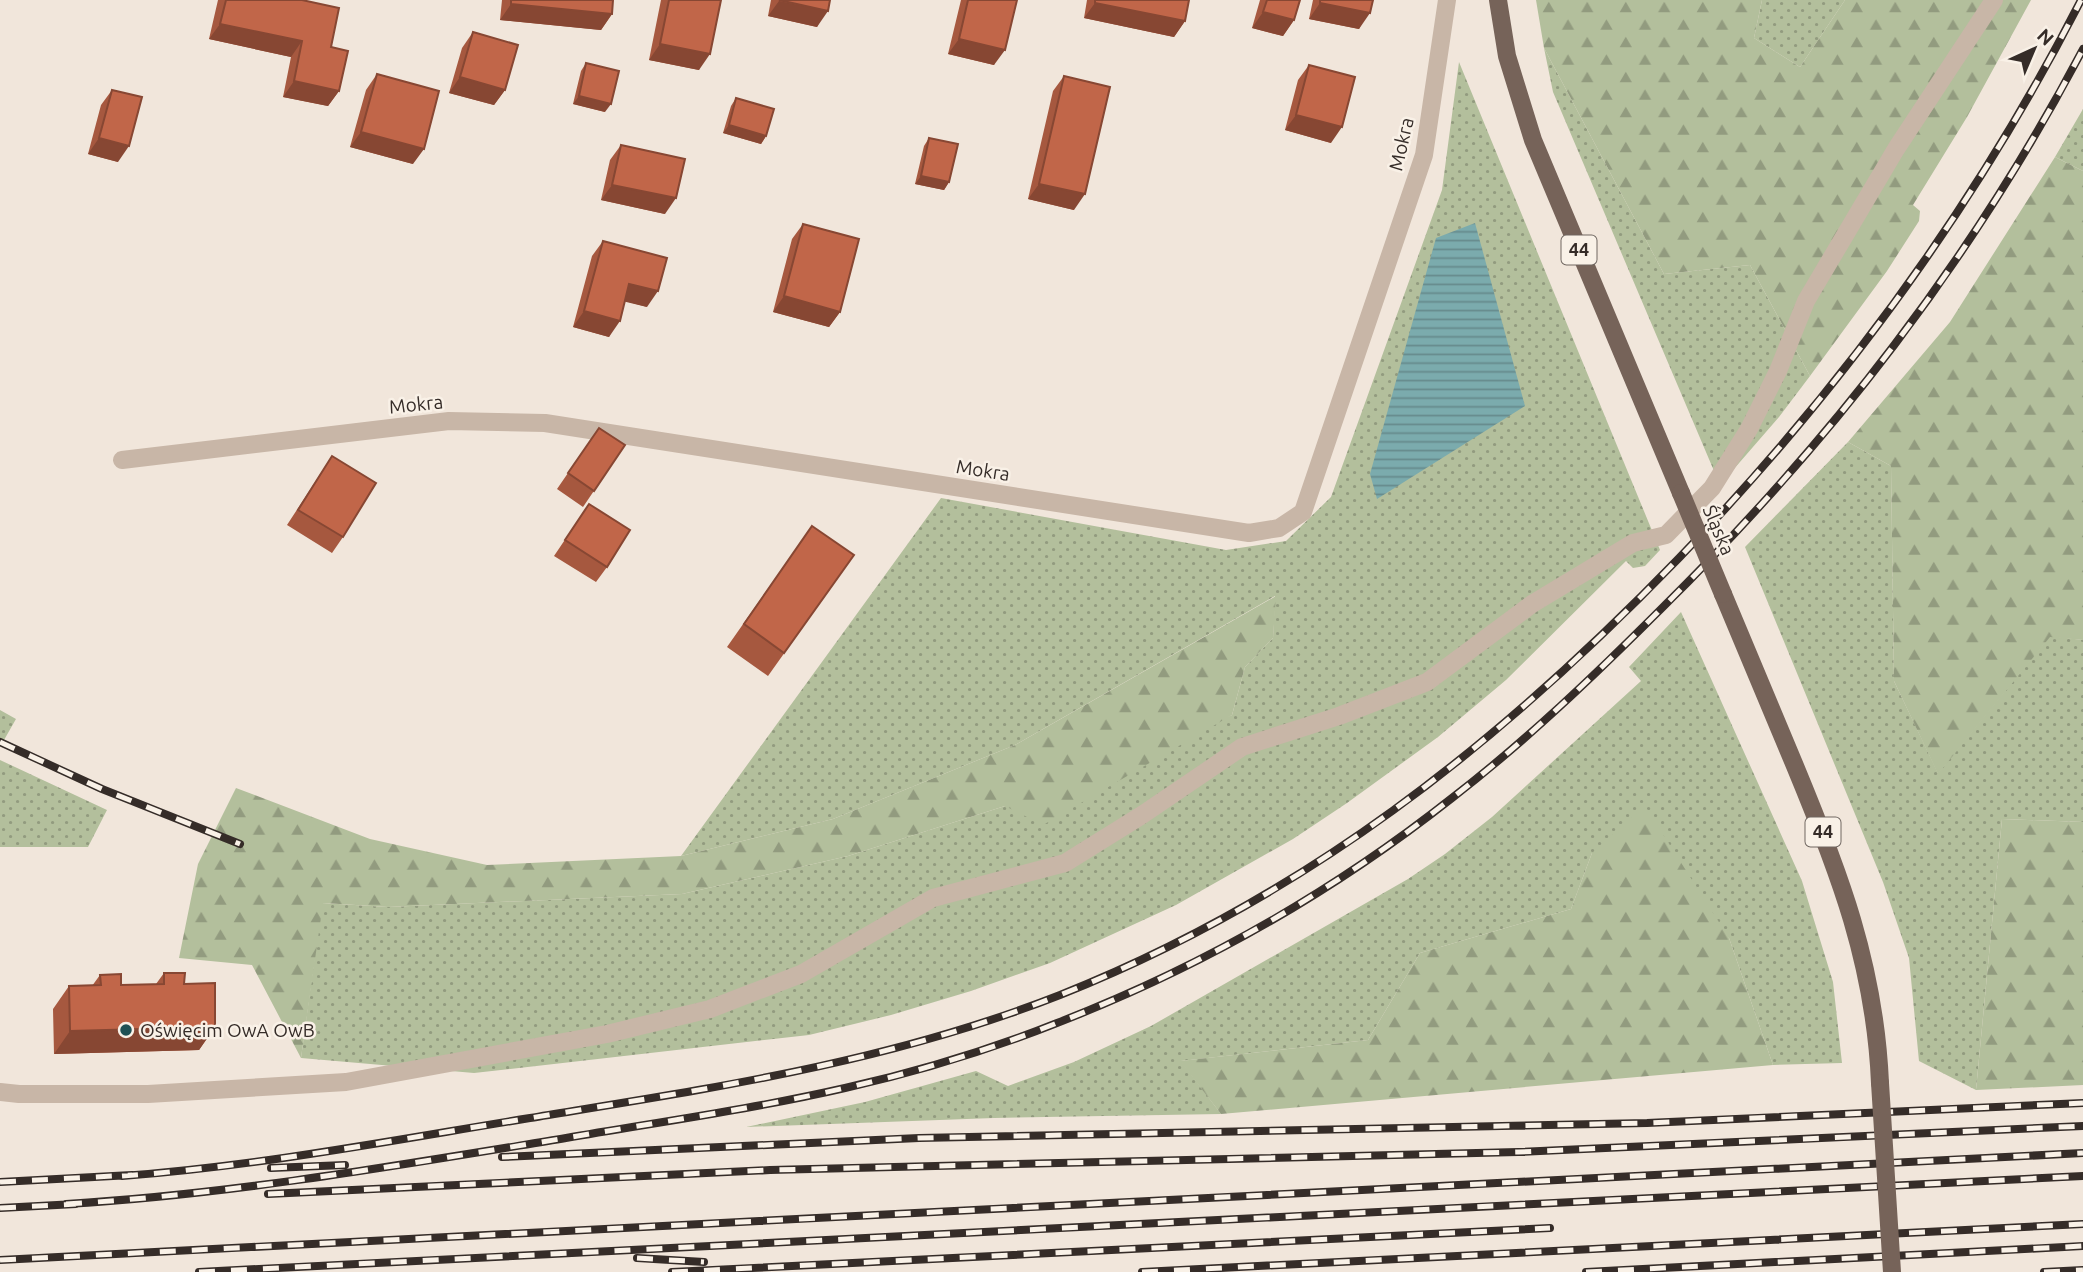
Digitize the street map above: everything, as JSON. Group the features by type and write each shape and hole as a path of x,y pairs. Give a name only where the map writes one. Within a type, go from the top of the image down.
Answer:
{"main road":[{"name":"Śląska","path":"1498,0 1507,56 1533,140 1833,858 1852,913 1875,1013 1892,1272"}],"street":[{"name":"Mokra","path":"122,460 449,421 545,423 1249,533 1279,528 1303,512 1424,155 1447,0"},
{"path":"0,1092 148,1094 346,1082 607,1034 710,1009 801,974 933,898 1065,863 1242,747 1339,716 1427,682 1532,604 1633,543 1667,535 1712,488 1749,429 1778,371 1806,301 1896,149 1994,0"}],"green space":[{"path":"1536,0 1762,0 1754,38 1800,67 1845,0 2031,0 1967,117 1913,205 1920,211 1919,221 1887,271 1810,376 1750,265 1664,274 1544,48"},
{"path":"1762,0 1845,0 1800,67 1754,38"},
{"path":"1544,48 1664,274 1750,265 1810,376 1779,417 1720,485 1553,92"},
{"path":"1459,62 1660,550 1645,566 1633,568 1626,561 1506,680 1438,737 1347,803 1293,839 1176,905 1050,963 891,1015 809,1035 474,1073 301,1058 322,903 388,907 682,894 848,856 1005,806 1232,715 1245,667 1273,638 1275,596 1015,745 833,819 681,856 941,498 1226,550 1286,541 1331,497 1442,190"},
{"path":"2083,109 2083,171 2055,157"},
{"path":"2055,157 2083,171 2083,640 2050,637 1938,774 1894,681 1891,466 1848,442 1950,322"},
{"path":"1848,442 1891,466 1894,681 1938,773 2050,636 2083,640 2083,822 2002,819 1976,1090 1919,1061 1909,958 1883,882 1745,547"},
{"path":"1276,596 1273,638 1245,667 1232,715 1043,825 1005,806 848,856 682,894 388,907 323,903 301,1058 252,965 179,958 198,864 236,788 370,839 487,865 681,856 833,819 1015,745"},
{"path":"1681,612 1802,881 1833,982 1842,1063 1773,1065 1729,938 1592,853 1571,909 1420,953 1368,1040 1181,1061 1221,1114 994,1118 746,1127 865,1102 976,1071 1008,1086 1074,1062 1151,1026 1408,879 1445,854 1492,817 1641,681 1629,667"},
{"path":"0,710 16,719 0,747"},
{"path":"0,760 107,810 88,847 0,847"},
{"path":"1645,806 1729,938 1773,1065 1221,1114 1180,1061 1368,1040 1420,953 1571,909 1592,853"},
{"path":"2002,819 2083,822 2083,1085 1976,1090"}],"water":[{"path":"1475,223 1525,406 1377,499 1370,474 1436,238"}],"building":[{"path":"226,0 302,0 339,8 331,47 348,51 339,91 294,81 302,41 220,24"},
{"path":"511,0 613,0 612,14 511,4"},
{"path":"669,0 721,0 710,54 660,44"},
{"path":"779,0 830,0 828,11"},
{"path":"968,0 1017,0 1005,50 959,39"},
{"path":"1095,0 1189,0 1185,21 1095,3"},
{"path":"1267,0 1300,0 1294,20 1263,12"},
{"path":"1320,0 1373,0 1370,13 1320,3"},
{"path":"473,32 518,45 505,90 460,77"},
{"path":"586,63 619,71 611,104 579,96"},
{"path":"1309,65 1355,77 1342,127 1296,115"},
{"path":"377,74 439,91 424,149 361,132"},
{"path":"1064,76 1110,87 1085,194 1039,184"},
{"path":"112,90 142,97 129,146 99,138"},
{"path":"736,98 774,109 766,136 729,125"},
{"path":"929,138 958,144 949,182 921,176"},
{"path":"621,145 685,159 676,198 612,185"},
{"path":"803,224 859,239 840,312 784,296"},
{"path":"603,241 667,258 658,291 629,284 620,321 584,311"},
{"path":"599,428 625,445 594,491 568,473"},
{"path":"332,456 376,483 343,537 298,510"},
{"path":"589,504 630,530 607,567 565,540"},
{"path":"812,526 854,555 784,653 744,624"},
{"path":"164,973 185,973 184,984 215,983 215,1027 70,1031 69,986 101,985 100,975 121,974 121,985 164,984"}],"railway":[{"path":"122,1176 275,1159 665,1096 798,1071 930,1039 1060,995 1149,956 1234,912 1315,864 1393,811 1468,753 1540,692 1610,627 1738,495 1795,430 1901,294 1996,151 2081,0"},
{"path":"66,1204 254,1186 379,1168 741,1109 872,1082 926,1068 1057,1023 1162,978 1263,925 1360,865 1480,776 1586,682 1724,545 1840,413 1946,275 2040,127 2083,49"},
{"path":"0,742 102,789 240,844"},
{"path":"502,1157 919,1138 1647,1123 2083,1103"},
{"path":"268,1194 770,1170 1518,1152 2083,1126"},
{"path":"0,1260 2083,1153"},
{"path":"271,1168 345,1165"},
{"path":"0,1182 132,1175"},
{"path":"199,1272 2083,1176"},
{"path":"0,1208 76,1204"},
{"path":"1142,1272 2083,1224"},
{"path":"672,1272 1550,1228"},
{"path":"1586,1272 2083,1246"},
{"path":"637,1258 704,1262"},
{"path":"2044,1272 2083,1270"}],"place":[{"name":"Oświęcim OwA OwB","path":"126,1030"}]}
